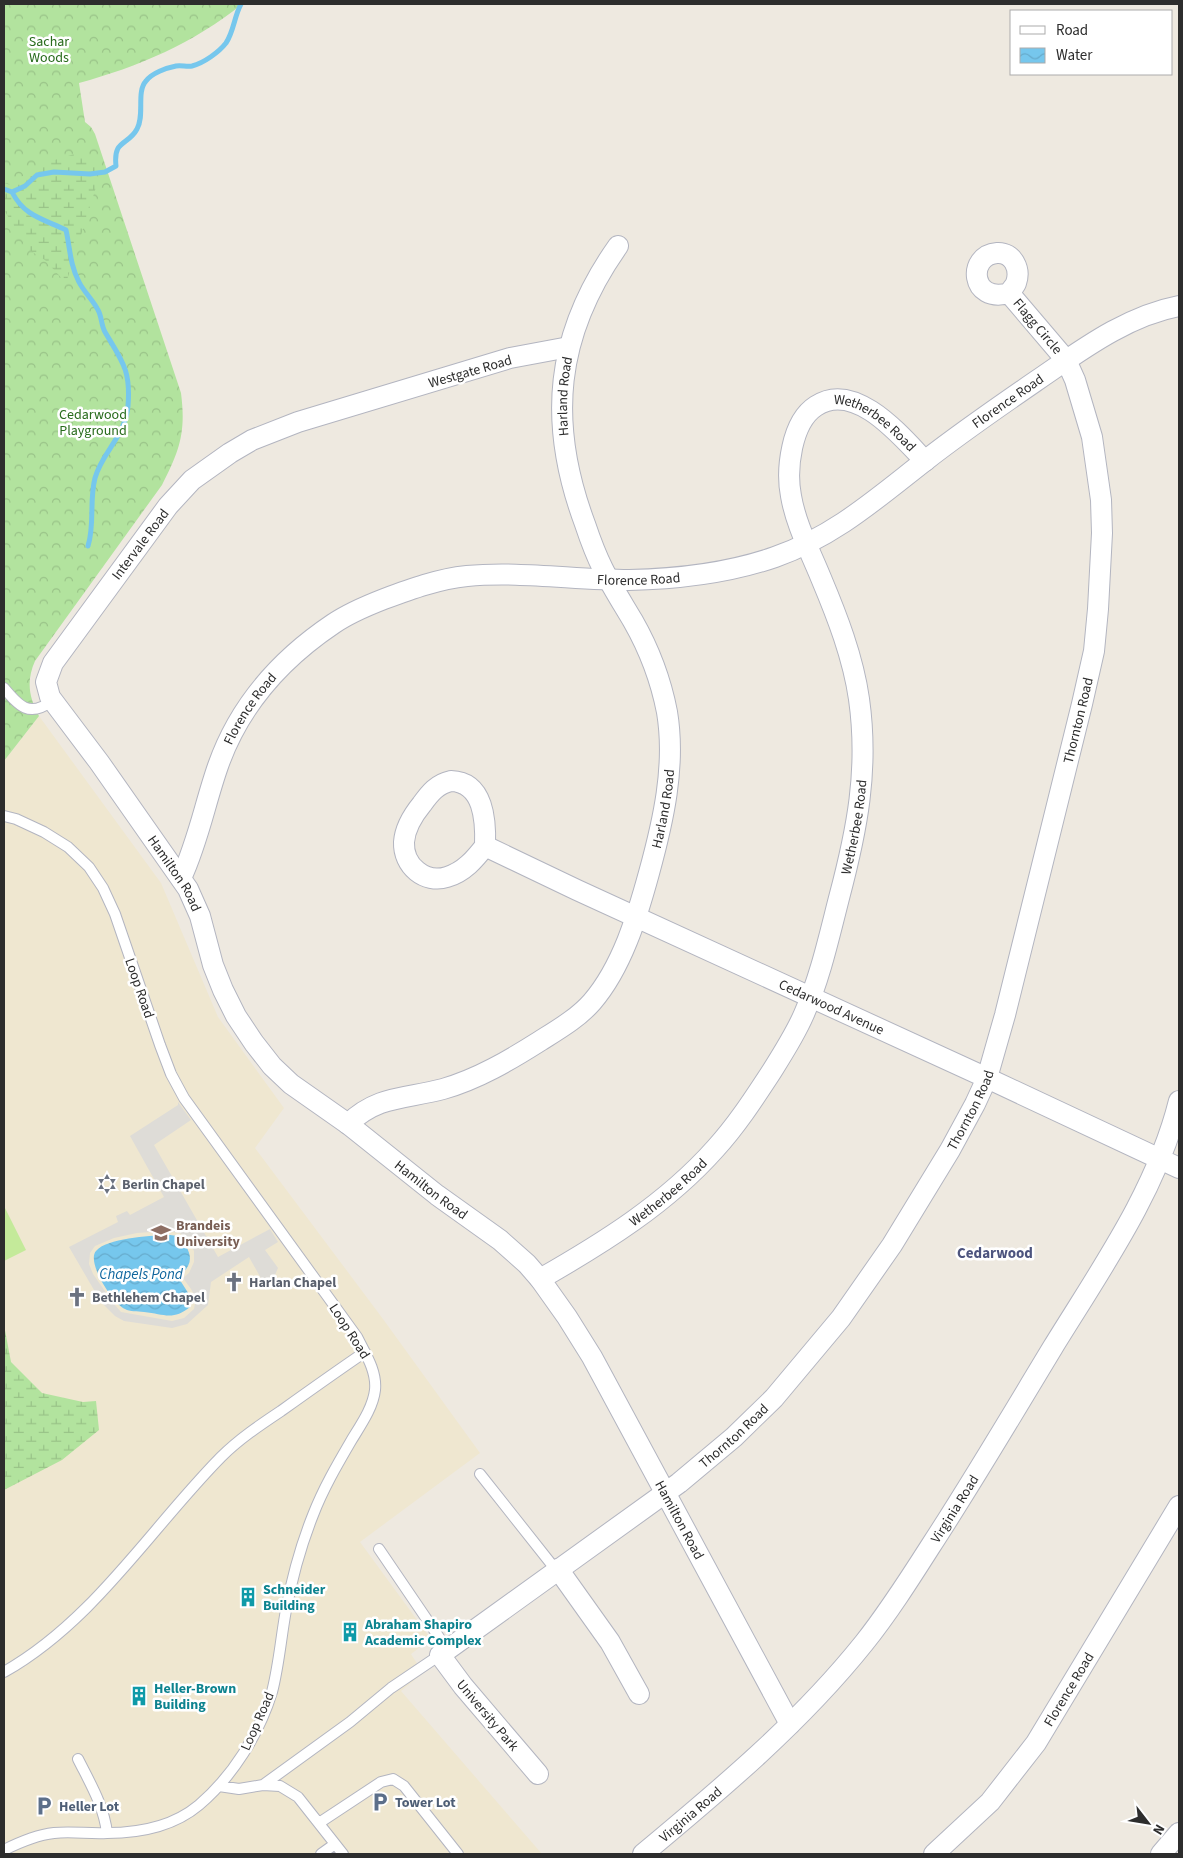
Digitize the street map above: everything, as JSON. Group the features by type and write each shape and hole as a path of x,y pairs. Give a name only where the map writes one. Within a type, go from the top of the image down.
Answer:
{"street":[{"path":"569,347 587,296 601,270 618,246"},
{"name":"Flagg Circle","path":"1009,292 1066,360"},
{"name":"Florence Road","path":"181,878 192,851 219,764 239,720 269,678 301,648 348,615 399,593 427,584 456,578 496,575 608,579 672,578 721,571 755,563 807,544 858,514 981,419 1066,360 1124,325 1152,313 1179,306"},
{"name":"Westgate Road","path":"265,435 298,422 510,358 569,347"},
{"name":"Harland Road","path":"348,1124 365,1110 381,1102 444,1088 479,1076 571,1022 583,1012 600,992 618,960 636,916 653,859 662,820 669,770 670,736 667,710 653,663 596,554 574,492 565,455 561,407 564,368 569,347"},
{"name":"Thornton Road","path":"444,1652 665,1494 748,1424 802,1366 841,1318 892,1245 929,1186 972,1110 987,1078 1005,1015 1094,651 1102,533 1098,471 1086,414 1066,360"},
{"name":"Wetherbee Road","path":"540,1279 598,1245 631,1222 682,1182 710,1155 730,1132 766,1080 796,1031 811,997 832,925 849,856 860,798 863,756 859,698 851,660 832,604 794,509 789,484 792,452 802,420 816,406 825,401 836,400 858,403 881,418 925,461"},
{"name":"Intervale Road","path":"46,682 53,663 151,527 176,496 210,466 240,446 265,435"},
{"name":"Hamilton Road","path":"46,682 47,692 52,701 99,762 181,878 197,907 213,965 223,990 236,1016 272,1066 291,1084 348,1124 437,1195 500,1240 527,1264 540,1279 586,1346 790,1724"},
{"path":"451,781 463,783 476,793 484,820 485,846 467,866 449,877 434,879 422,876 416,871 409,859 404,844 408,826 418,809 433,790 451,781"},
{"name":"Cedarwood Avenue","path":"485,846 1179,1168"},
{"name":"Virginia Road","path":"643,1854 704,1803 790,1724 830,1683 863,1645 886,1614 951,1514 1097,1275 1141,1199 1160,1159 1179,1101"},
{"name":"Florence Road","path":"934,1854 990,1802 1036,1743 1179,1506"},
{"path":"557,1570 610,1642 639,1694"},
{"name":"University Park","path":"444,1652 463,1686 538,1774"},
{"path":"1161,1854 1179,1833"}],"lane":[{"path":"4,688 17,703 27,709 39,709 52,701"},
{"name":"Loop Road","path":"4,816 16,819 44,832 68,847 89,867 103,888 115,914 171,1074 184,1098 357,1337 373,1369 375,1390 368,1411 332,1475 313,1515 299,1558 286,1609 272,1691 264,1712 247,1748 219,1786 198,1806 174,1821 152,1828 107,1833 53,1833 31,1838 4,1850"},
{"path":"4,1672 20,1663 41,1647 96,1597 237,1442 365,1352"},
{"path":"480,1474 557,1570"},
{"name":"University Park","path":"379,1549 444,1652"},
{"path":"263,1785 350,1722 391,1688 444,1652"},
{"path":"78,1759 101,1805 106,1821 107,1833"},
{"path":"319,1823 381,1782 393,1779 404,1786 458,1854"},
{"path":"219,1786 239,1789 263,1785 280,1786 292,1792 303,1803 343,1854"},
{"path":"321,1854 335,1844"}],"shaded area":[{"name":"Brandeis University","path":"39,716 161,883 218,1017 284,1108 255,1148 480,1453 360,1542 431,1639 411,1654 423,1673 401,1691 542,1854 4,1854 4,761"},
{"path":"178,1102 191,1120 154,1145 218,1257 270,1229 278,1242 265,1250 278,1268 275,1275 269,1281 262,1280 249,1257 211,1282 208,1305 187,1324 172,1328 124,1321 115,1316 101,1302 69,1247 118,1222 116,1216 127,1211 130,1215 164,1197 130,1136 178,1105","holes":["166,1231 180,1233 194,1251 194,1262 189,1273 183,1278 196,1298 194,1309 184,1318 172,1321 121,1312 93,1274 89,1264 90,1253 95,1246 114,1238 137,1233"]}],"green space":[{"name":"Cedarwood Playground","path":"4,4 242,4 205,31 165,52 101,77 79,83 85,122 95,134 181,393 182,430 177,451 162,485 35,661 30,676 30,689 33,703 39,716 4,761"},
{"path":"82,152 95,161 97,184 66,283 45,260 29,250 4,210 4,183 11,185 44,164"},
{"path":"4,1206 26,1250 4,1261"},
{"path":"4,1325 11,1362 42,1393 83,1402 96,1401 99,1430 62,1460 4,1490"}],"water":[{"name":"Chapels Pond","path":"166,1235 180,1238 185,1243 190,1255 187,1267 178,1277 192,1299 190,1307 178,1314 168,1316 131,1311 120,1306 102,1282 98,1273 94,1256 96,1251 118,1240"}],"waterway":[{"path":"4,189 12,192 25,186 37,175 54,172 90,174 105,172 116,166 119,147 137,129 142,91 146,81 155,73 172,67 192,66 206,60 215,53 229,38 241,4"},
{"path":"12,192 22,207 28,212 66,230 76,276 98,310 104,329 127,374 129,394 126,417 123,427 98,469 95,478 88,546"}],"place":[{"name":"Berlin Chapel","path":"107,1184"},
{"name":"Brandeis University","path":"161,1233"},
{"name":"Harlan Chapel","path":"234,1282"},
{"name":"Bethlehem Chapel","path":"77,1297"},
{"name":"Schneider Building","path":"248,1597"},
{"name":"Abraham Shapiro Academic Complex","path":"350,1632"},
{"name":"Heller-Brown Building","path":"139,1696"},
{"name":"Tower Lot","path":"380,1802"},
{"name":"Heller Lot","path":"44,1806"}],"district":[{"name":"Cedarwood","path":"995,1253"}],"park label":[{"name":"Sachar Woods","path":"49,49"}]}
